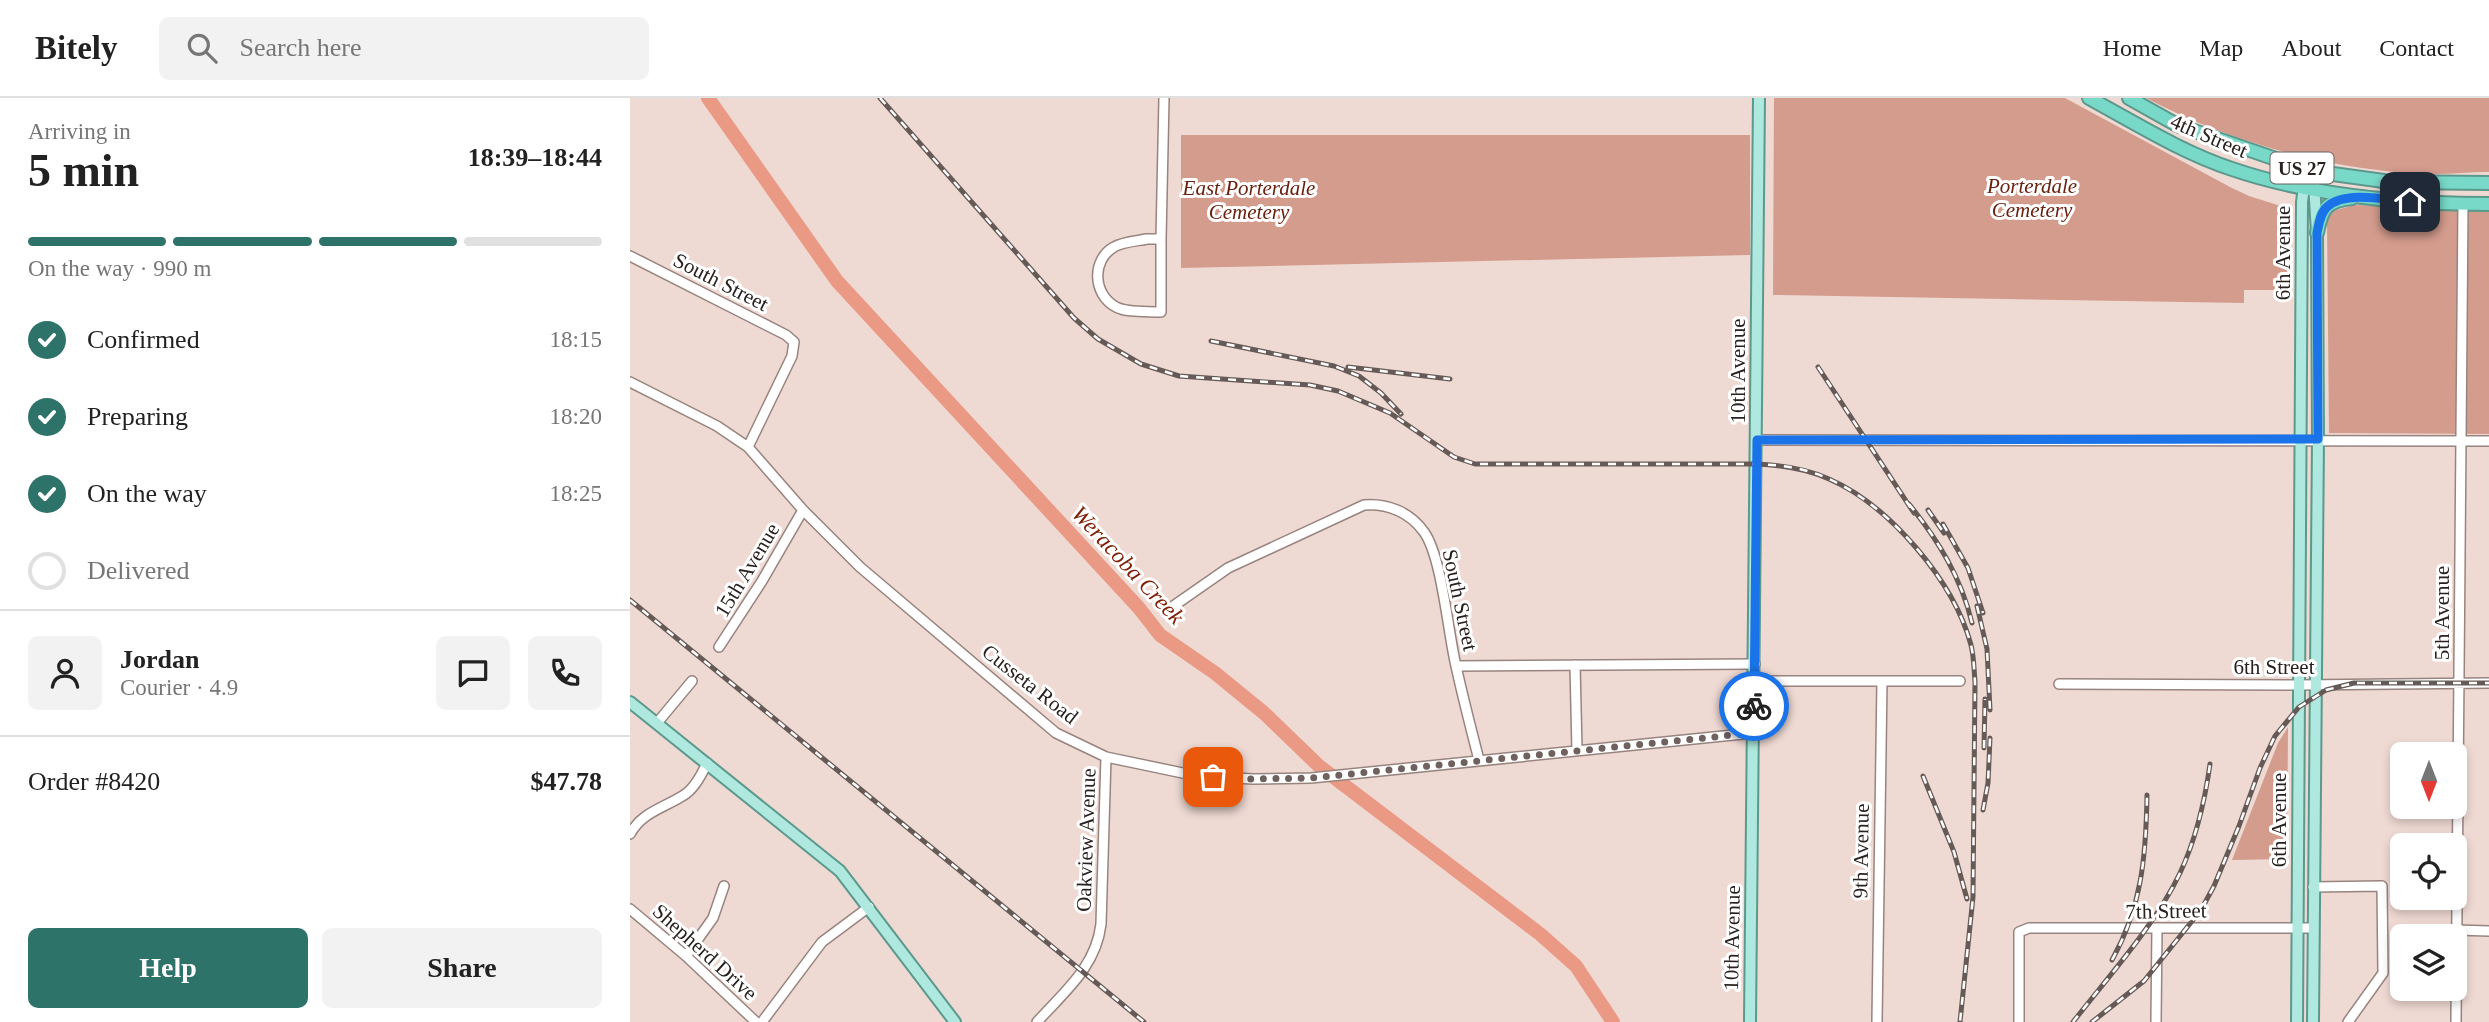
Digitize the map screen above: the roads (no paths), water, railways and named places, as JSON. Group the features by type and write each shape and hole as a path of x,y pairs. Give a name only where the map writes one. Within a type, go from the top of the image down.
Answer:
{"highway":[{"name":"4th Street","path":"2088,98 2175,145 2230,168 2310,188 2364,197 2489,204"},
{"name":"4th Street","path":"2129,98 2177,125 2311,171 2391,183 2489,183"},
{"path":"2317,233 2321,214 2328,206 2338,200 2364,197"}],"main road":[{"name":"10th Avenue","path":"1750,1022 1759,98"},
{"name":"6th Avenue","path":"2297,1022 2302,439 2311,171"},
{"name":"6th Avenue","path":"2310,188 2317,233 2318,439 2313,1022"},
{"path":"630,702 840,871 955,1022"}],"street":[{"path":"1161,239 1114,246 1101,260 1097,277 1104,297 1118,308 1161,312 1164,98"},
{"name":"5th Avenue","path":"2456,924 2463,204"},
{"name":"South Street","path":"630,256 786,335 794,342 792,356 748,447"},
{"name":"Cusseta Road","path":"630,382 717,426 748,447 803,510 860,567 1056,733 1106,757 1198,776 1311,778 1753,733"},
{"path":"1757,440 2489,441"},
{"name":"South Street","path":"1172,607 1228,568 1294,536 1364,505 1386,506 1416,523 1430,541 1456,666 1755,664"},
{"name":"15th Avenue","path":"719,648 803,510"},
{"path":"1575,665 1577,751"},
{"path":"1456,666 1479,760"},
{"path":"657,723 692,681"},
{"path":"1754,681 1960,681"},
{"name":"9th Avenue","path":"1877,1022 1882,681"},
{"name":"6th Street","path":"2059,684 2489,683"},
{"name":"Oakview Avenue","path":"1037,1022 1079,976 1097,948 1101,924 1106,757"},
{"path":"630,834 637,821 687,794 707,763"},
{"path":"686,956 713,918 724,886"},
{"path":"2314,887 2382,886 2383,973 2348,1022"},
{"path":"762,1022 822,942 869,907"},
{"name":"Shepherd Drive","path":"630,909 686,956 756,1022"},
{"name":"7th Street","path":"2019,1022 2019,932 2029,928 2313,928"},
{"path":"2156,1022 2157,928"},
{"path":"2467,930 2489,931"},
{"name":"5th Avenue","path":"2456,1001 2456,1022"}],"waterway":[{"name":"Weracoba Creek","path":"708,98 837,281 1139,608 1160,635 1215,673 1264,713 1319,766 1540,934 1576,966 1613,1022"}],"railway":[{"path":"880,98 1074,318 1098,339 1141,364 1179,376 1310,385 1338,391 1390,413 1454,457 1475,464 1775,465 1820,475 1852,491 1874,507 1896,526 1934,571 1950,596 1972,650 1975,682 1973,897 1960,1022"},
{"path":"1211,341 1334,366 1359,376 1381,393 1401,414"},
{"path":"1348,367 1450,379"},
{"path":"1818,367 1914,513"},
{"path":"1909,504 1930,531 1955,575 1972,623"},
{"path":"1928,510 1944,533"},
{"path":"1943,524 1968,568 1983,613"},
{"path":"630,600 1144,1022"},
{"path":"1977,606 1987,649 1990,710"},
{"path":"2092,1022 2144,981 2201,910 2214,886 2275,736 2299,707 2326,690 2354,683 2489,683"},
{"path":"1984,748 1985,699"},
{"path":"1983,810 1988,783 1990,738"},
{"path":"2073,1022 2131,950 2170,892 2186,860 2195,833 2210,764"},
{"path":"1923,776 1954,852 1967,899"},
{"path":"2112,960 2136,900 2143,860 2147,795"}],"park label":[{"name":"Porterdale Cemetery","path":"2032,198"},
{"name":"East Porterdale Cemetery","path":"1249,200"}]}
